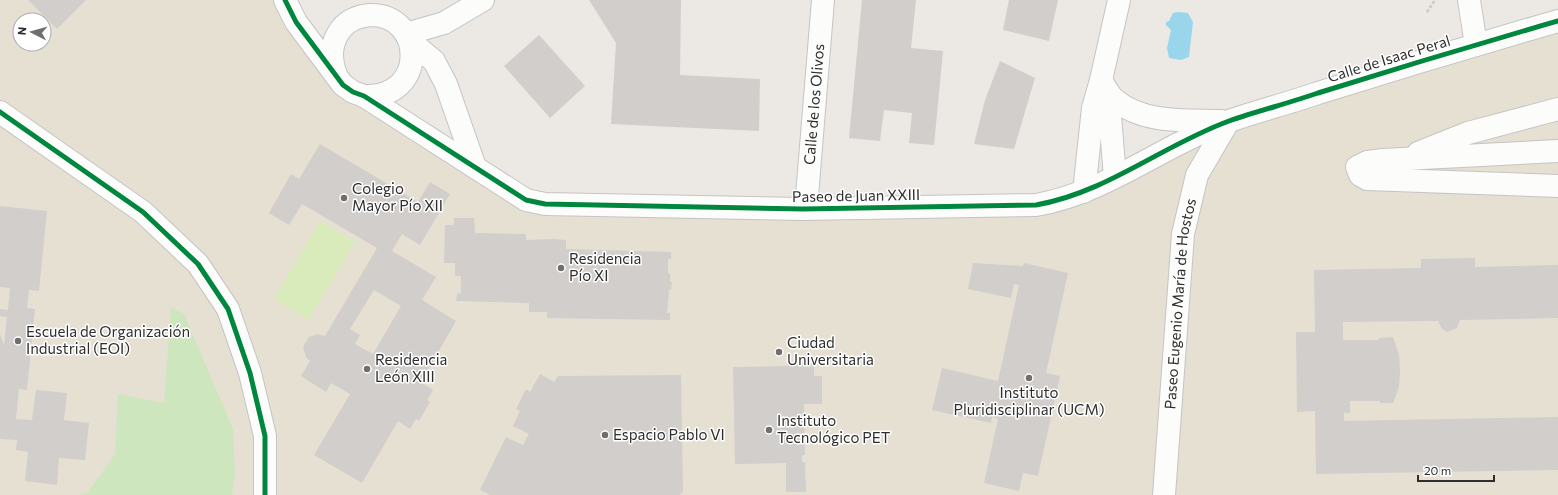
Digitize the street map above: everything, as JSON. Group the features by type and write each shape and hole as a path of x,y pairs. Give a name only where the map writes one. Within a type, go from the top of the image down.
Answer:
{"street":[{"path":"285,0 296,22 336,76 353,92 364,96 376,96 388,93 407,77 411,65 412,53 408,37"},
{"path":"362,0 385,11 408,37 434,61 446,84 475,167"},
{"path":"408,37 444,23 483,0"},
{"name":"Calle de los Olivos","path":"806,208 823,0"},
{"path":"1084,192 1093,108 1104,86 1119,0"},
{"path":"1469,0 1476,45"},
{"path":"336,76 332,64 331,50 335,38 342,28 352,20 385,11"},
{"name":"Calle de Isaac Peral","path":"1228,122 1558,21"},
{"path":"1104,86 1114,100 1129,109 1159,119 1228,122"},
{"path":"1104,86 1115,178"},
{"name":"Paseo de Juan XXIII","path":"364,96 526,200 546,204 806,208 1036,205 1058,202 1084,192 1115,178 1156,154 1228,122"},
{"path":"1404,159 1468,133 1558,109"},
{"path":"0,112 143,212 198,264 228,309 250,373 265,436 265,495"},
{"name":"Paseo Eugenio María de Hostos","path":"1164,495 1183,234 1197,175 1228,122"},
{"path":"1558,151 1404,159 1367,162 1357,167 1360,174 1367,179 1558,186"}],"path":[{"path":"1427,12 1436,0"}],"shaded area":[{"name":"Ciudad Universitaria","path":"0,0 285,0 336,76 526,200 1036,205 1156,154 1558,21 1558,495 0,495"}],"green space":[{"path":"320,221 355,242 309,320 274,299"},
{"path":"171,307 184,314 233,429 235,473 232,495 78,495 88,492 115,454 118,394 164,403"}],"water":[{"path":"1173,13 1188,13 1193,22 1189,57 1181,60 1169,58 1167,48 1171,30 1166,25 1166,22 1169,21"}],"building":[{"path":"28,0 86,0 57,29 52,24 52,12 40,12"},
{"path":"589,0 681,0 680,75 760,79 759,131 611,124 616,43"},
{"path":"862,0 916,0 911,48 943,51 934,145 909,143 912,113 884,110 880,141 849,138"},
{"path":"1009,0 1058,0 1049,41 1003,30"},
{"path":"539,35 585,86 550,118 504,66"},
{"path":"1000,61 1035,78 1014,149 974,144 985,100"},
{"name":"Residencia León XIII","path":"320,144 418,202 430,182 450,194 420,245 402,234 392,251 436,277 422,300 456,321 421,382 433,390 427,400 430,402 419,421 416,419 410,429 398,421 362,483 314,455 350,394 331,383 326,392 301,376 310,361 306,357 303,347 309,337 318,334 325,336 377,248 302,204 289,225 269,213 291,174 299,179","holes":["374,290 401,306 373,354 355,344 360,335 350,329"]},
{"name":"Escuela de Organización Industrial (EOI)","path":"0,206 47,211 39,291 29,290 27,308 35,309 27,390 19,389 16,419 32,420 36,390 67,393 64,420 89,423 85,460 59,458 57,485 25,481 28,452 16,450 17,440 0,439 0,334 4,345 7,317 0,316 0,309 8,310 10,288 0,287"},
{"name":"Residencia Pío XI","path":"454,218 474,218 475,233 526,234 526,240 566,240 566,249 671,252 671,259 668,259 668,273 670,273 670,282 672,282 671,290 669,290 667,313 670,313 670,320 547,318 547,312 529,312 529,303 456,301 457,294 461,293 461,276 455,276 455,263 444,263 445,225 454,225"},
{"path":"1475,258 1475,267 1558,265 1558,318 1460,320 1457,328 1447,332 1442,329 1438,321 1343,322 1343,340 1379,340 1379,338 1393,337 1399,355 1400,371 1399,387 1393,403 1380,403 1380,401 1350,401 1350,413 1344,413 1344,421 1558,417 1558,470 1316,474 1315,411 1297,412 1296,332 1315,332 1314,270 1421,268 1421,259"},
{"name":"Instituto Pluridisciplinar (UCM)","path":"973,263 1023,266 1024,263 1068,273 1046,373 1060,376 1038,476 1023,473 1019,491 984,483 998,419 992,417 991,423 932,410 942,368 998,381 1019,285 1014,284 1011,298 968,289"},
{"name":"Instituto Tecnológico PET","path":"814,363 814,376 822,376 822,404 804,404 805,455 802,455 802,462 805,462 806,492 786,492 786,463 735,464 733,367 787,366 787,364"},
{"name":"Espacio Pablo VI","path":"540,374 554,382 558,376 681,375 683,492 679,495 490,495 480,490 506,437 523,445 529,434 513,426 520,411 516,409 526,389 530,392"}],"cycle path":[{"path":"285,0 296,22 343,85 353,92 364,96 526,200 545,204 803,209 1036,205 1062,199 1086,190 1134,168 1205,131 1229,121 1408,65 1558,21"},
{"path":"0,112 143,212 198,264 228,309 250,373 265,436 265,495"}],"place":[{"name":"Colegio Mayor Pío XII","path":"344,198"},
{"name":"Residencia Pío XI","path":"561,268"},
{"name":"Escuela de Organización Industrial (EOI)","path":"18,341"},
{"name":"Ciudad Universitaria","path":"779,352"},
{"name":"Residencia León XIII","path":"367,369"},
{"name":"Instituto Pluridisciplinar (UCM)","path":"1029,378"},
{"name":"Instituto Tecnológico PET","path":"769,430"},
{"name":"Espacio Pablo VI","path":"605,435"}]}
